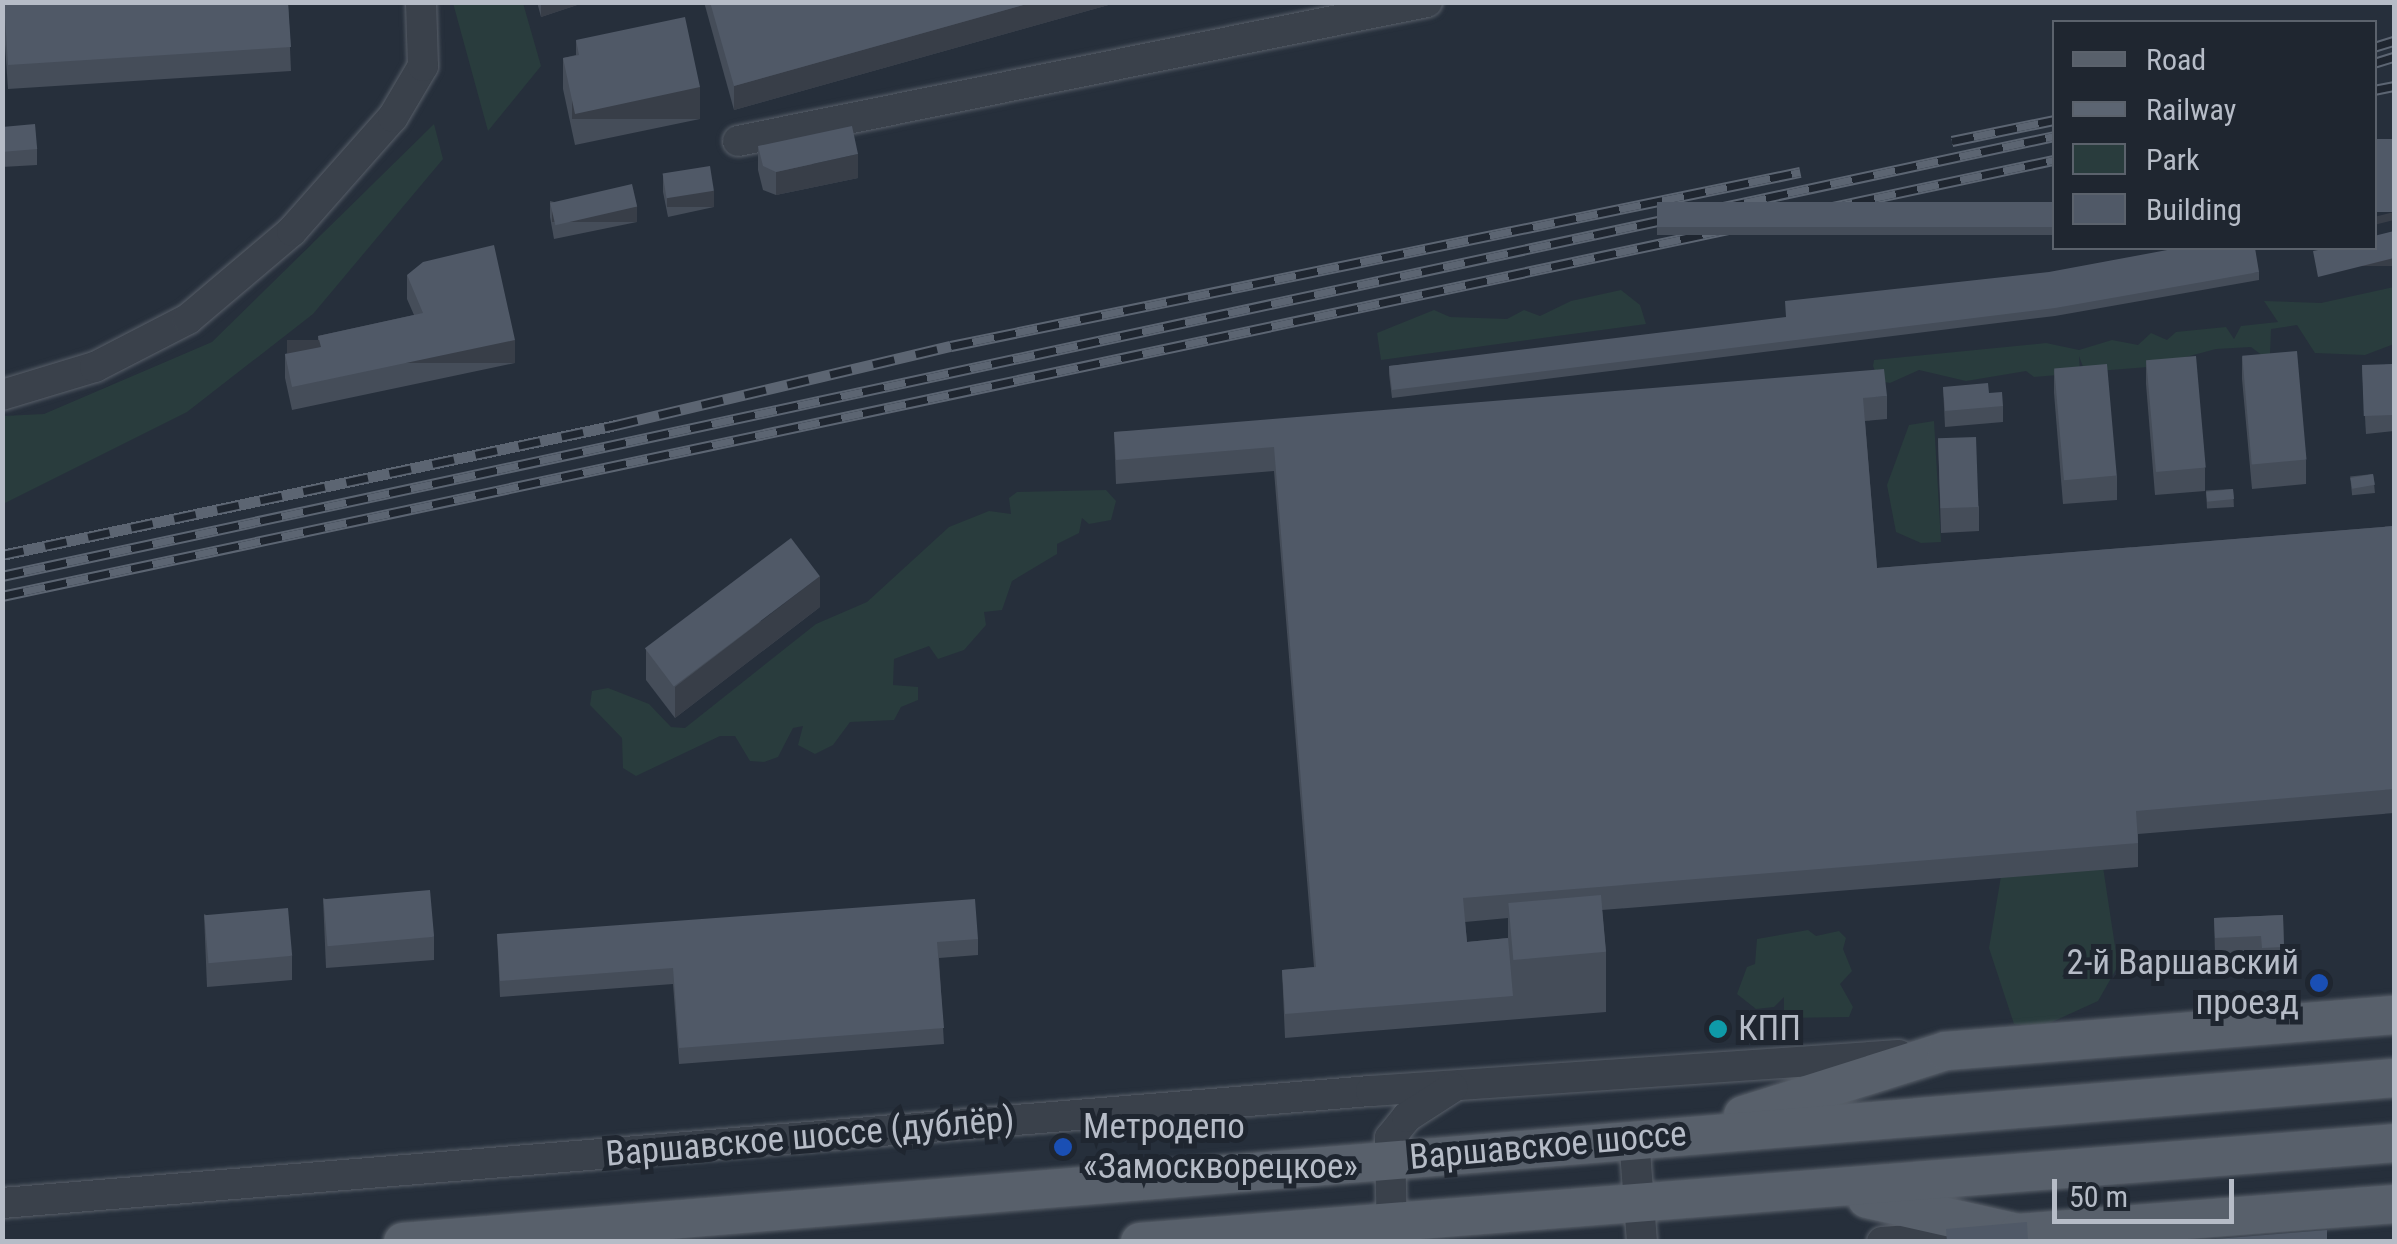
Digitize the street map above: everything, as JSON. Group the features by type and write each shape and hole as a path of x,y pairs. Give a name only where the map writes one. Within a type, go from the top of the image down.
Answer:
{"main road":[{"name":"Варшавское шоссе (дублёр)","path":"1946,1051 2394,1014"},
{"path":"1673,1135 1946,1051"},
{"name":"Варшавское шоссе","path":"403,1242 2394,1078"},
{"name":"Варшавское шоссе","path":"1140,1242 1392,1231 1639,1203 2394,1143"},
{"path":"1794,1191 1885,1200 2018,1233 2394,1204"}],"street":[{"path":"2,395 95,367 188,319 292,231 393,118 423,66 421,2"},
{"path":"738,141 1427,2"},
{"name":"Варшавское шоссе (дублёр)","path":"2,1203 1459,1084 1946,1051"},
{"path":"1392,1231 1386,1161 1390,1138 1407,1117 1459,1084"},
{"path":"1634,1138 1642,1242"},
{"path":"1882,1242 2018,1233"}],"green space":[{"path":"453,3 523,3 541,66 488,131"},
{"path":"434,124 443,159 313,314 187,412 3,504 3,416 44,414 212,342"},
{"path":"2394,287 2394,344 2365,355 2315,353 2297,325 2271,329 2270,354 2263,356 2251,347 2216,349 2148,367 2085,372 2079,356 2080,371 2058,375 2034,377 2026,371 1966,381 1919,370 1890,383 1879,381 1873,366 1874,360 2046,343 2079,350 2112,340 2138,345 2151,333 2167,340 2176,332 2226,327 2234,339 2241,326 2278,322 2264,301 2321,303"},
{"path":"1621,290 1640,305 1646,324 1381,360 1377,333 1434,310 1450,317 1507,319 1524,310 1540,316 1571,301"},
{"path":"1934,421 1941,542 1921,543 1896,532 1887,485 1909,425"},
{"path":"1106,490 1116,501 1111,520 1089,524 1082,518 1079,533 1057,544 1057,554 1012,581 1002,610 984,612 986,625 964,650 938,659 929,646 894,659 893,685 918,687 918,700 901,707 894,720 850,722 833,745 815,754 798,745 803,726 793,728 778,757 764,762 750,761 735,736 720,736 636,776 623,768 622,738 590,705 592,691 608,688 649,704 671,727 685,728 816,624 867,602 949,527 989,511 1011,514 1009,498 1017,492"},
{"path":"2103,867 2118,966 2098,1001 2041,1027 2014,1024 1989,948 2001,876"},
{"path":"1808,930 1816,936 1839,931 1846,938 1843,949 1852,971 1840,984 1853,1007 1849,1017 1784,1018 1784,997 1774,1007 1756,1009 1737,994 1747,967 1755,964 1757,939"}],"building":[{"path":"4,2 288,2 291,47 8,65"},
{"path":"710,2 1034,2 734,86"},
{"path":"685,17 700,87 575,114 563,58 579,55 576,40"},
{"path":"35,124 37,149 4,152 2,127"},
{"path":"852,126 858,154 776,172 763,166 758,146"},
{"path":"2377,139 2394,139 2394,212 2377,212"},
{"path":"710,166 714,191 667,198 663,174"},
{"path":"632,184 637,206 555,225 550,203"},
{"path":"1657,202 2052,202 2052,227 1657,227"},
{"path":"2394,231 2394,258 2318,277 2313,251 2377,250 2377,235"},
{"path":"494,245 515,340 292,387 285,354 321,347 318,336 423,313 407,275 423,262"},
{"path":"2167,250 2255,250 2259,272 2055,308 1392,390 1389,366 1786,317 1785,301 2049,272"},
{"path":"2297,351 2306,460 2252,464 2242,356"},
{"path":"2196,356 2206,468 2156,472 2146,360"},
{"path":"2107,364 2117,476 2064,480 2054,369"},
{"path":"2392,364 2394,415 2364,416 2362,365"},
{"path":"1884,369 1887,396 1863,398 1877,568 2394,526 2394,789 2136,811 2138,843 1463,898 1467,942 1508,938 1513,996 1285,1014 1282,970 1316,967 1274,447 1116,460 1114,432"},
{"path":"1988,383 1989,393 2002,392 2003,406 1945,411 1943,387"},
{"path":"1976,437 1978,507 1940,508 1938,438"},
{"path":"2373,474 2375,485 2352,489 2350,478"},
{"path":"2233,489 2234,499 2207,502 2206,492"},
{"path":"791,538 820,576 674,686 645,648"},
{"path":"430,890 434,937 328,946 323,899"},
{"path":"1601,895 1606,952 1513,960 1508,903"},
{"path":"975,899 978,939 937,942 944,1028 679,1048 673,968 500,981 497,934"},
{"path":"288,908 292,956 209,963 204,915"},
{"path":"2283,915 2284,947 2262,948 2261,936 2215,938 2214,918"},
{"path":"2027,1222 2028,1242 1947,1242 1946,1229"},
{"path":"2327,1230 2327,1242 2178,1242"}],"railway":[{"path":"2377,46 2394,41"},
{"path":"2377,62 2394,57"},
{"path":"2377,89 2394,86"},
{"path":"1952,141 2052,120"},
{"path":"2,576 2052,136"},
{"path":"2,596 2052,160"},
{"path":"2,555 616,425 951,346 1800,172"}],"place":[{"name":"2-й Варшавский проезд","path":"2319,983"},
{"name":"КПП","path":"1718,1029"},
{"name":"Метродепо «Замоскворецкое»","path":"1063,1147"}]}
